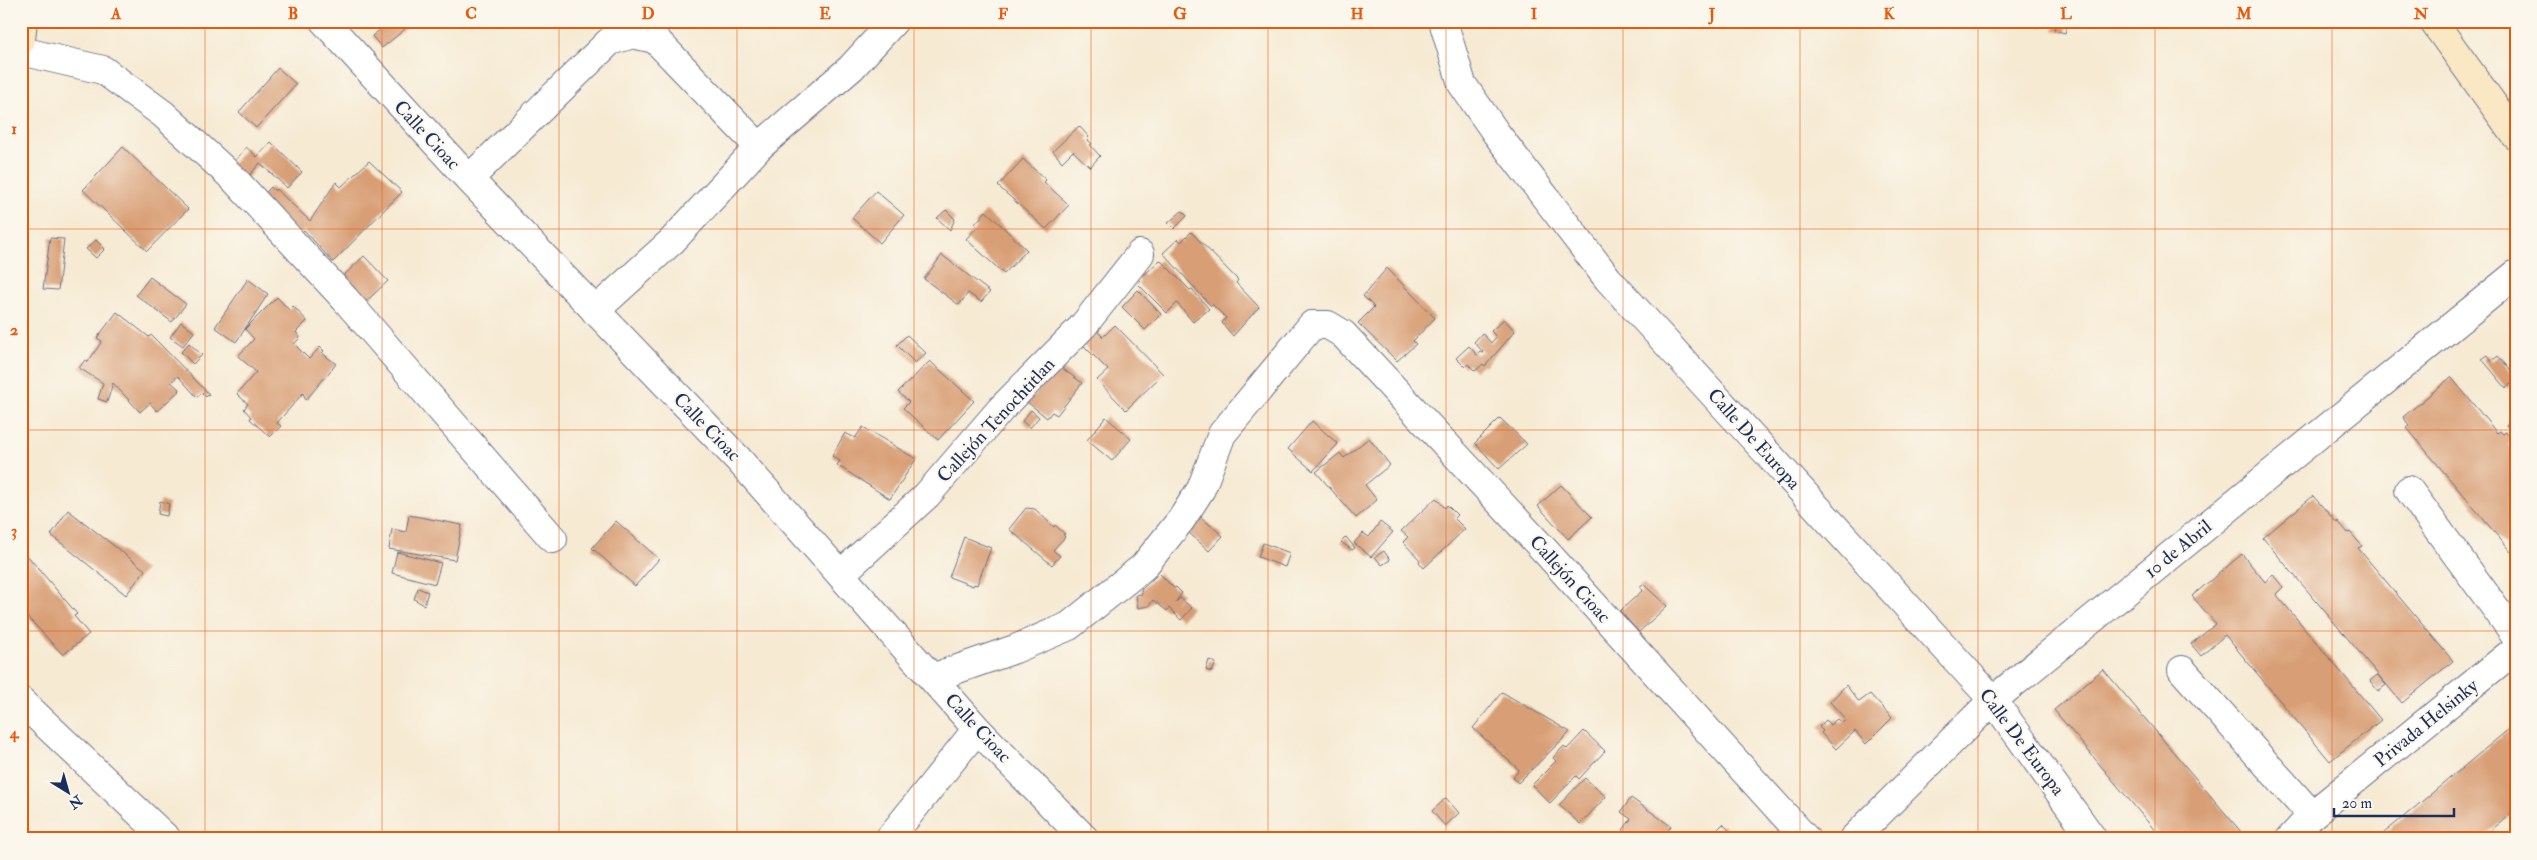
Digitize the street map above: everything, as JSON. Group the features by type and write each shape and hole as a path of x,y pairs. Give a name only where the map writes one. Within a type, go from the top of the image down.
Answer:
{"street":[{"path":"21,40 24,21"},
{"name":"Calle Cioac","path":"324,21 469,180 739,460 977,729 1085,839"},
{"path":"595,311 672,241 759,147 851,68 894,21"},
{"name":"Calle De Europa","path":"1443,21 1462,84 1496,133 1608,279 1992,700 2094,839"},
{"path":"2433,21 2516,136"},
{"path":"469,180 610,40 634,34 655,39 759,147"},
{"path":"21,51 103,70 163,114 234,179 338,292 554,539"},
{"name":"Callejón Tenochtitlan","path":"841,574 927,495 1002,409 1083,326 1140,254"},
{"name":"10 de Abril","path":"1853,839 1992,700 2516,274"},
{"name":"Callejón Cioac","path":"932,678 1014,649 1070,626 1143,567 1182,520 1200,489 1222,434 1312,326 1328,325 1343,334 1548,553 1806,839"},
{"path":"2409,490 2516,636"},
{"name":"Privada Helsinky","path":"2290,839 2312,815 2516,649"},
{"path":"2182,670 2312,815"},
{"path":"21,701 167,839"},
{"path":"889,839 977,729"}],"building":[{"path":"391,21 415,21 382,48 372,36"},
{"path":"2069,21 2065,33 2054,30 2055,26 2044,23 2042,27 2025,22"},
{"path":"278,68 296,84 256,128 239,112"},
{"path":"1079,126 1089,137 1087,139 1092,144 1090,145 1100,156 1090,167 1073,151 1062,162 1053,151"},
{"path":"271,142 302,172 287,188 260,163 244,182 228,170 246,147 257,157"},
{"path":"123,147 188,209 147,251 83,190"},
{"path":"1023,159 1069,205 1046,229 998,186"},
{"path":"369,161 402,192 333,262 304,230 300,234 261,198 271,187 275,191 276,189 310,221 336,182 341,187"},
{"path":"876,191 904,215 880,243 852,218"},
{"path":"946,210 955,219 950,230 937,218"},
{"path":"986,211 1027,250 1004,274 966,239 977,227 975,224"},
{"path":"1182,211 1187,216 1174,229 1168,223"},
{"path":"1191,232 1238,280 1236,283 1259,307 1233,336 1222,323 1226,318 1212,304 1211,306 1163,253 1178,239 1181,242"},
{"path":"50,238 64,239 58,290 43,289"},
{"path":"96,240 105,249 96,258 86,249"},
{"path":"942,255 990,292 981,302 968,293 959,305 924,279"},
{"path":"364,256 388,281 360,307 337,282"},
{"path":"1160,260 1190,290 1192,289 1209,309 1193,322 1177,303 1167,313 1138,284 1140,281 1133,275 1139,270 1144,275"},
{"path":"1387,268 1435,318 1413,341 1416,344 1397,361 1358,323 1374,307 1363,296"},
{"path":"150,277 186,304 172,322 136,295"},
{"path":"248,279 268,294 236,342 215,327"},
{"path":"1138,290 1161,314 1145,330 1122,307"},
{"path":"277,297 289,310 293,306 307,321 296,332 300,338 294,344 309,359 320,347 324,351 322,353 336,364 306,400 303,393 277,423 281,426 270,437 250,419 251,417 244,409 248,404 237,394 256,372 238,356 254,339 245,329"},
{"path":"117,312 149,337 151,335 209,394 206,397 202,393 197,397 178,376 171,382 180,390 157,411 150,403 140,412 113,383 107,402 98,399 103,383 79,368 85,360 88,362 102,341 97,338"},
{"path":"1504,319 1515,331 1485,366 1483,364 1475,371 1468,364 1465,367 1456,358 1469,346 1477,355 1480,352 1484,353 1474,342 1482,333 1491,343 1496,337 1491,331"},
{"path":"181,322 194,332 183,346 170,337"},
{"path":"1093,322 1100,329 1098,332 1103,337 1115,325 1163,374 1126,410 1097,380 1108,370 1082,344"},
{"path":"907,335 926,353 915,363 897,345"},
{"path":"189,343 202,355 193,364 181,352"},
{"path":"2488,355 2492,361 2498,356 2516,376 2516,380 2506,388 2482,359"},
{"path":"930,361 974,401 938,440 903,408 909,402 898,392"},
{"path":"1058,365 1082,383 1057,415 1052,412 1047,418 1026,401 1031,394 1034,396"},
{"path":"2451,377 2497,433 2500,431 2503,434 2506,432 2513,441 2508,446 2516,455 2516,558 2406,427 2409,425 2403,417"},
{"path":"1031,410 1039,417 1030,428 1022,421"},
{"path":"1106,417 1131,439 1112,461 1087,440"},
{"path":"2516,417 2516,437 2506,425"},
{"path":"1500,418 1527,444 1499,469 1475,443"},
{"path":"1312,421 1338,444 1313,471 1288,449"},
{"path":"863,427 916,459 890,499 837,465 840,461 832,456 845,433 855,438"},
{"path":"1369,438 1390,465 1365,485 1377,500 1356,518 1316,472 1340,453 1344,458"},
{"path":"1561,485 1592,517 1568,539 1538,506"},
{"path":"2313,496 2337,523 2338,521 2362,546 2358,548 2453,661 2402,703 2263,538"},
{"path":"1436,498 1445,508 1447,505 1457,515 1454,518 1465,529 1424,568 1419,562 1420,560 1403,542 1408,537 1401,531"},
{"path":"160,501 169,504 167,516 158,514"},
{"path":"1026,508 1035,509 1054,527 1055,525 1065,534 1063,535 1065,537 1053,550 1060,556 1052,565 1009,529"},
{"path":"68,510 145,570 126,595 51,535"},
{"path":"409,515 462,525 455,560 389,549 392,529 406,532"},
{"path":"1201,517 1223,536 1209,551 1188,532"},
{"path":"616,521 659,559 635,586 592,548"},
{"path":"1380,522 1393,532 1371,557 1354,543 1363,533 1369,537"},
{"path":"964,537 991,548 977,585 974,584 973,586 949,577"},
{"path":"1346,537 1355,548 1352,550 1341,542"},
{"path":"1263,543 1290,553 1285,567 1258,557"},
{"path":"1384,551 1390,560 1382,565 1375,557"},
{"path":"397,552 441,563 435,584 392,573"},
{"path":"26,554 77,614 74,616 89,634 63,655 21,610 21,560"},
{"path":"2242,554 2265,582 2273,575 2283,587 2276,594 2381,720 2330,761 2225,635 2201,656 2191,644 2216,624 2192,596"},
{"path":"1159,573 1182,593 1175,603 1180,598 1192,608 1181,620 1169,608 1167,611 1153,600 1149,606 1138,608 1136,595 1142,594 1141,590"},
{"path":"1643,584 1667,606 1639,632 1620,611 1643,590 1639,587"},
{"path":"418,588 428,592 424,605 414,599"},
{"path":"1209,660 1216,663 1212,672 1206,670"},
{"path":"2103,669 2242,833 2234,839 2162,839 2054,710"},
{"path":"2377,675 2386,685 2378,691 2370,681"},
{"path":"1846,685 1859,702 1870,694 1892,718 1866,744 1855,731 1836,749 1821,733 1823,731 1819,727 1826,720 1830,725 1837,719 1842,723 1846,720 1830,702"},
{"path":"1502,692 1570,732 1518,783 1513,777 1519,770 1473,728"},
{"path":"2516,723 2516,809 2500,823 2480,839 2377,839"},
{"path":"1584,731 1605,751 1579,779 1576,776 1550,803 1532,785 1556,761 1553,758 1564,746 1567,749"},
{"path":"1585,778 1606,797 1580,824 1559,805"},
{"path":"1446,798 1459,813 1445,826 1432,811"},
{"path":"1631,798 1671,826 1663,839 1625,839 1629,834 1623,830 1631,819 1621,812"},
{"path":"1723,824 1737,839 1708,839"}]}
